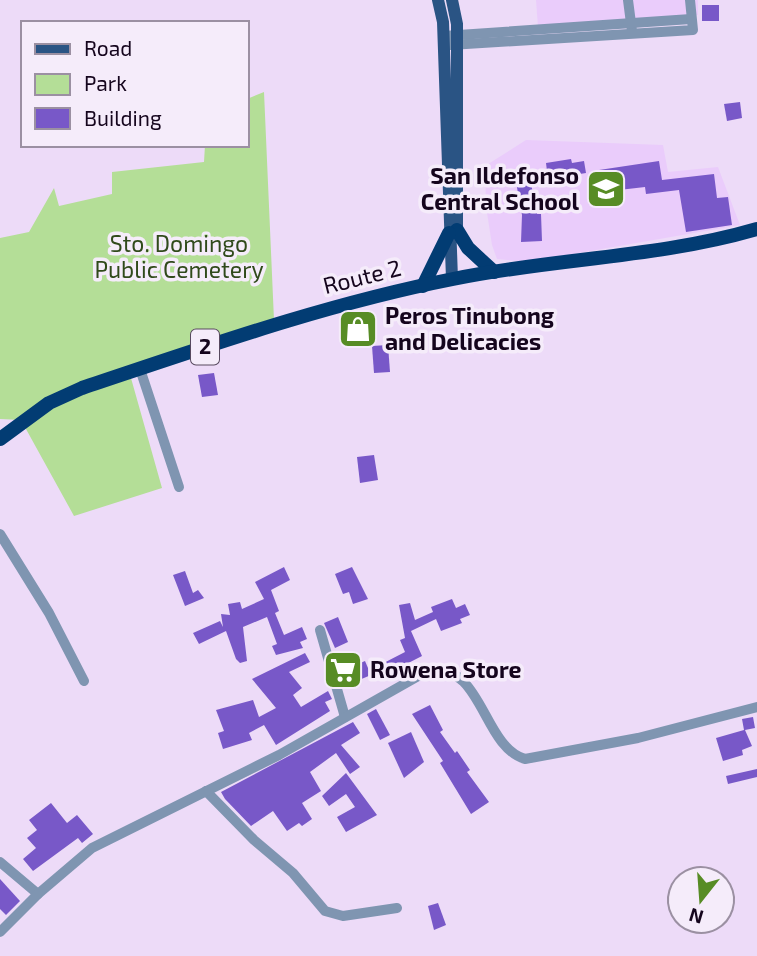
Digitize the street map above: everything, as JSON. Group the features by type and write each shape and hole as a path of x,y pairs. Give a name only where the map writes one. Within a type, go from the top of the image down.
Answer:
{"highway":[{"name":"Route 2","path":"0,439 50,403 82,388 333,306 456,278 637,254 757,229"},
{"path":"423,286 453,231 494,272"}],"main road":[{"path":"438,0 450,40"},
{"path":"452,0 450,40 456,278"}],"street":[{"path":"628,0 632,29"},
{"path":"450,40 632,29 693,30 690,0"},
{"path":"140,369 179,487"},
{"path":"0,534 49,613 84,681"},
{"path":"320,630 345,717"},
{"path":"0,932 38,894 92,848 279,755 429,670 440,668 463,681 505,748 525,760 638,738 757,707"},
{"path":"206,791 254,840 293,873 326,911 343,916 397,908"},
{"path":"0,862 38,894"}],"shaded area":[{"path":"536,0 698,0 698,15 538,27"},
{"name":"San Ildefonso Central School","path":"526,140 663,145 668,172 718,167 740,225 527,262 497,259 486,206 485,166"}],"green space":[{"name":"Sto. Domingo Public Cemetery","path":"264,92 274,320 129,371 162,488 74,516 21,420 0,419 0,238 29,232 54,188 59,206 112,194 112,172 204,162 205,147 248,147 248,99"}],"building":[{"path":"702,5 719,5 719,21 702,21"},
{"path":"740,102 742,118 727,121 724,104"},
{"path":"571,159 572,163 584,161 586,173 548,179 546,163"},
{"path":"659,161 662,180 714,174 717,198 728,197 732,225 686,232 679,190 646,194 645,187 619,190 621,201 589,205 588,189 602,188 599,170"},
{"path":"528,168 537,214 541,214 542,241 521,242 522,215 514,171"},
{"path":"388,345 390,372 374,373 372,346"},
{"path":"214,373 218,395 202,397 198,375"},
{"path":"374,455 378,480 360,483 357,457"},
{"path":"284,567 290,580 271,590 279,611 275,613 284,635 302,627 307,639 300,642 303,648 276,655 272,646 277,644 267,617 243,627 247,661 240,663 236,659 226,631 199,644 193,633 220,621 223,627 221,614 230,615 228,604 240,602 242,609 264,599 255,582"},
{"path":"352,567 368,599 353,604 349,592 343,594 335,574"},
{"path":"185,571 193,593 198,590 204,598 185,606 173,575"},
{"path":"452,599 456,608 465,604 470,615 460,619 462,623 441,631 436,619 411,631 422,656 377,679 372,669 405,652 400,640 405,638 399,605 410,603 415,620 433,612 431,607"},
{"path":"338,617 348,642 335,648 324,623"},
{"path":"305,653 310,662 289,672 302,688 293,695 301,707 328,691 332,699 325,702 330,711 276,745 264,725 249,733 252,740 223,749 218,733 224,731 216,710 253,700 259,717 276,708 252,679"},
{"path":"365,661 371,675 352,683 346,669"},
{"path":"430,705 443,730 440,732 455,753 457,751 470,770 467,772 489,802 471,814 440,763 443,761 412,714"},
{"path":"376,709 390,735 380,740 367,714"},
{"path":"753,717 755,728 745,730 752,746 742,750 743,755 723,761 716,738 744,730 742,719"},
{"path":"353,722 360,733 341,745 360,767 350,774 336,753 310,772 321,791 302,803 312,819 302,826 299,823 287,831 273,811 251,826 221,792"},
{"path":"411,732 424,762 404,778 388,743"},
{"path":"757,769 757,777 728,784 726,776"},
{"path":"346,773 377,815 346,832 337,817 355,807 346,794 329,806 322,796"},
{"path":"51,803 67,823 77,815 93,834 82,843 78,838 33,871 23,859 36,848 27,838 37,830 29,820"},
{"path":"0,879 20,901 6,915 0,909"},
{"path":"438,903 446,925 434,930 428,906"}],"place":[{"name":"San Ildefonso Central School","path":"606,189"},
{"name":"Peros Tinubong and Delicacies","path":"358,329"},
{"name":"Rowena Store","path":"343,670"}]}
